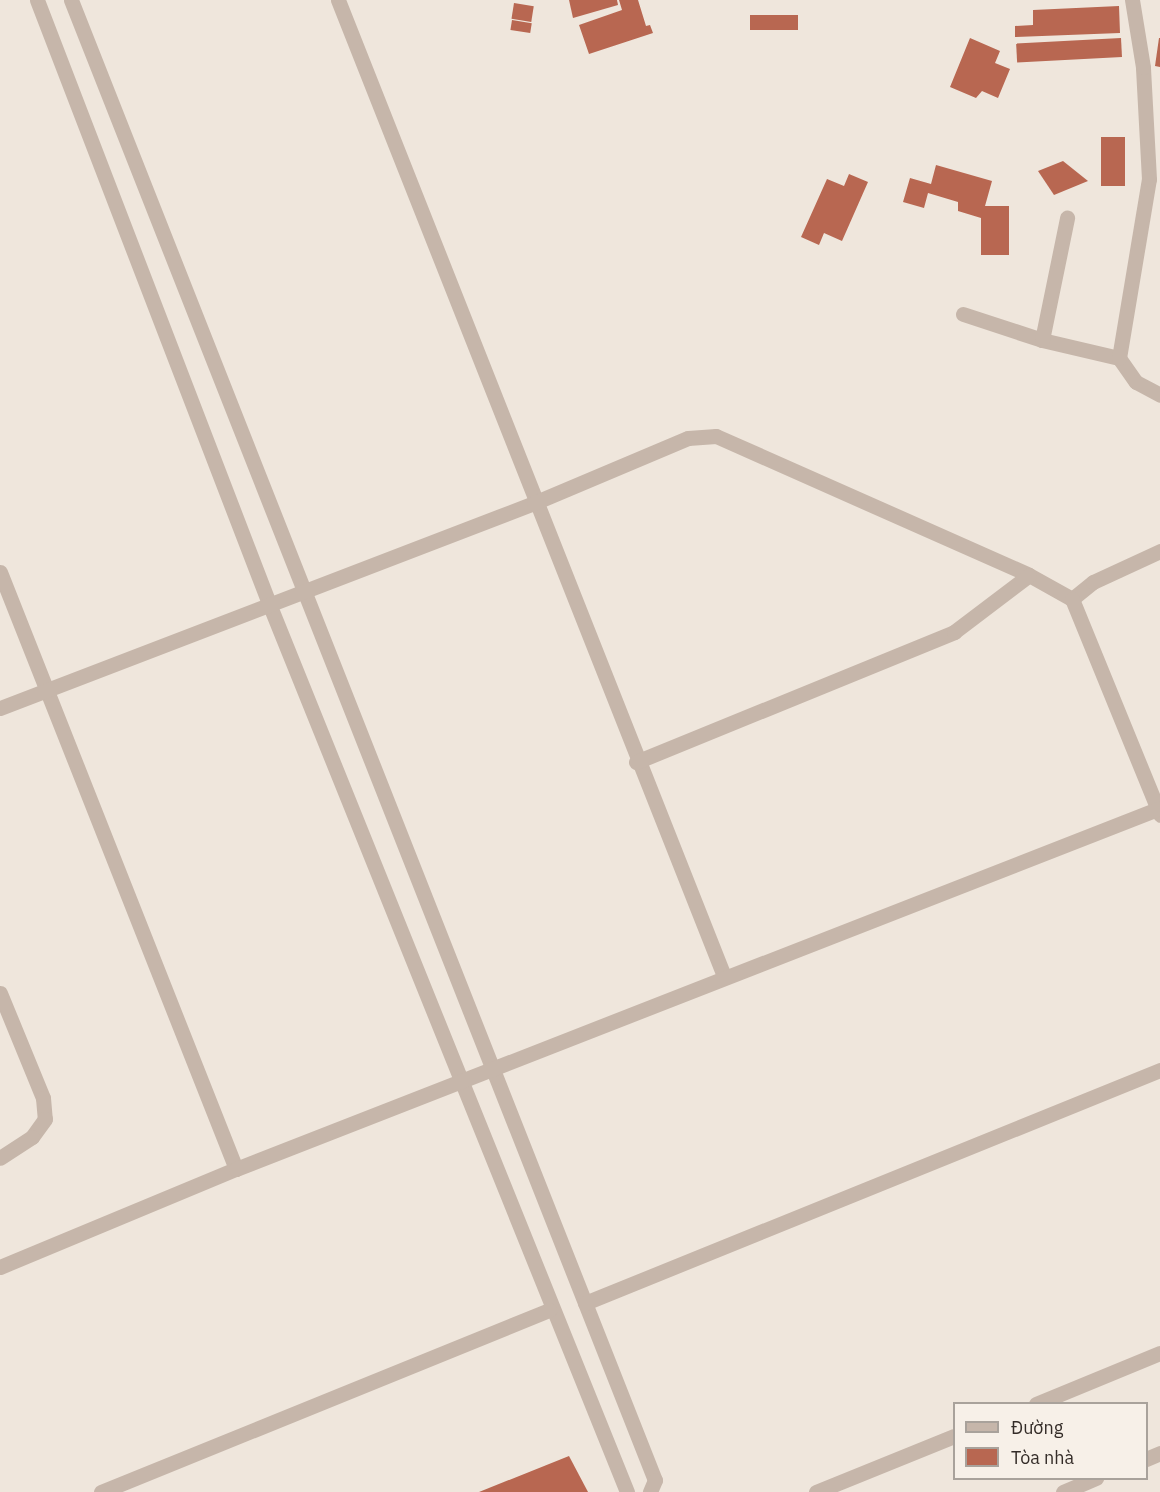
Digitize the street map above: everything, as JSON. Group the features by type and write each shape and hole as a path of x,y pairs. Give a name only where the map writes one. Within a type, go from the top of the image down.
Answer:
{"street":[{"path":"38,0 270,606 463,1081 550,1310 627,1492"},
{"path":"70,0 306,592 655,1480 650,1492"},
{"path":"338,0 636,762 724,976"},
{"path":"1119,358 1149,179 1143,67 1132,0"},
{"path":"1042,340 1067,218"},
{"path":"963,314 1042,340 1119,358 1136,382 1160,395"},
{"path":"0,708 534,503 687,438 716,436 1029,575 1072,599 1159,811 724,976 236,1169 0,1268"},
{"path":"1072,599 1093,582 1160,551"},
{"path":"0,572 236,1169"},
{"path":"636,762 954,632 1029,575"},
{"path":"0,993 43,1098 45,1119 33,1137 0,1158"},
{"path":"585,1303 1160,1070"},
{"path":"101,1492 550,1310"},
{"path":"1041,1402 1160,1353"},
{"path":"816,1492 953,1436"},
{"path":"1062,1492 1093,1480"}],"building":[{"path":"569,0 617,0 618,5 573,18"},
{"path":"619,0 638,0 646,26 650,25 653,33 589,54 579,25 622,10"},
{"path":"514,3 534,6 531,22 511,19"},
{"path":"1119,6 1120,33 1015,37 1015,26 1033,25 1033,10"},
{"path":"750,15 798,15 798,30 750,30"},
{"path":"512,20 532,23 530,33 510,30"},
{"path":"970,38 1000,51 995,63 1010,69 998,98 982,91 976,98 950,87"},
{"path":"1121,38 1122,57 1017,62 1016,43"},
{"path":"1160,38 1160,67 1155,66"},
{"path":"1101,137 1125,137 1125,186 1101,186"},
{"path":"1063,161 1088,181 1054,195 1038,171"},
{"path":"936,165 992,181 985,206 1009,206 1009,255 981,255 981,218 958,211 958,202 928,193 924,208 903,202 910,178 931,184"},
{"path":"849,174 868,182 842,241 824,233 819,245 801,237 827,179 844,186"},
{"path":"569,1456 588,1492 479,1492"}]}
